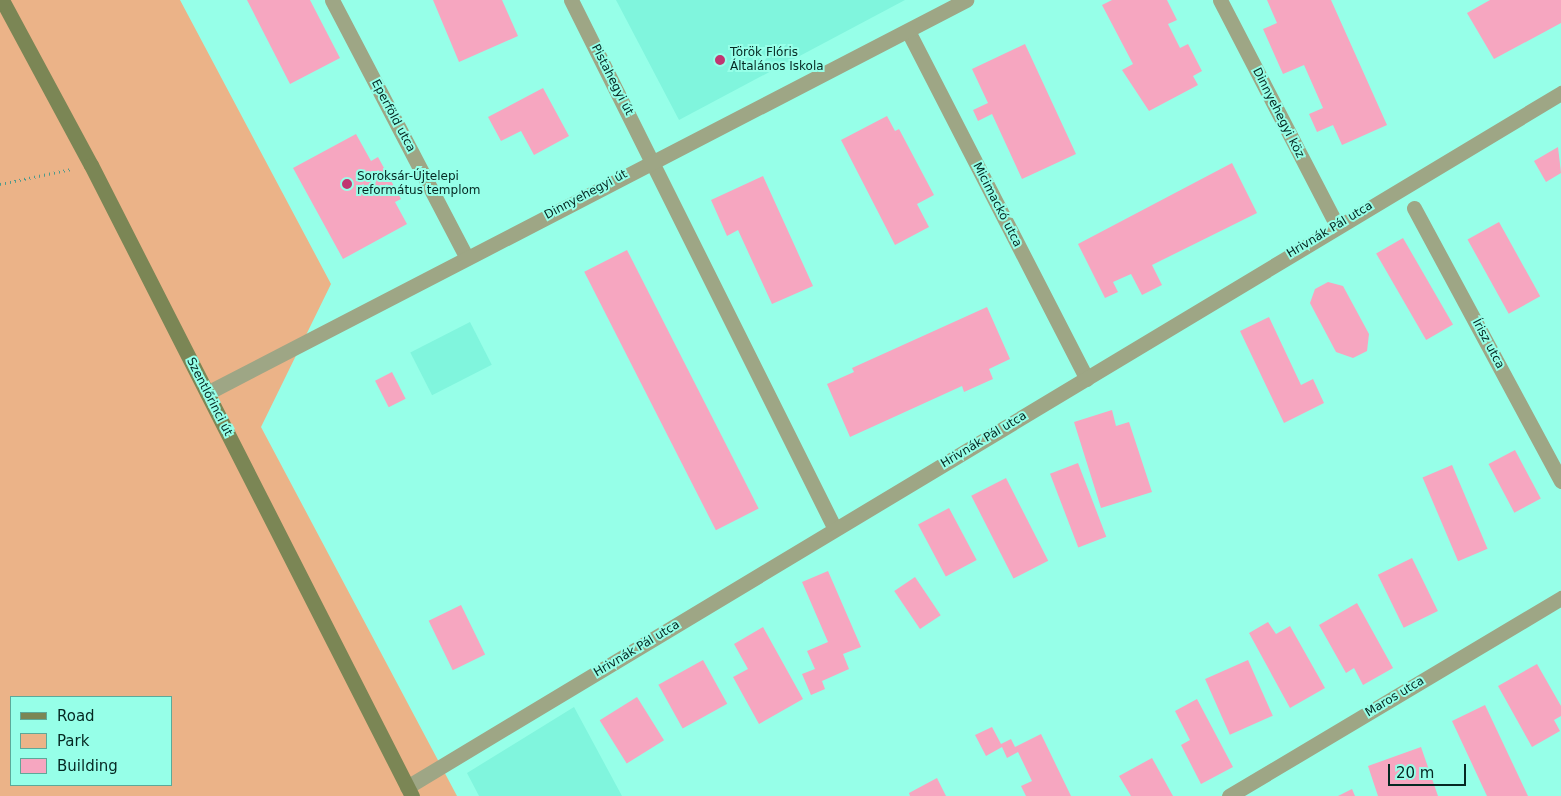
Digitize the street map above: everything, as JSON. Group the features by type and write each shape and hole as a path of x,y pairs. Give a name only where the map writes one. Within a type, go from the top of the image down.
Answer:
{"main road":[{"name":"Szentlőrinci út","path":"2,0 92,165 409,791"}],"street":[{"name":"Eperföld utca","path":"332,0 467,258"},
{"name":"Pistahegyi út","path":"571,0 835,529"},
{"name":"Dinnyehegyi út","path":"208,393 652,160 966,0"},
{"name":"Dinnyehegyi köz","path":"1220,0 1337,226"},
{"name":"Micimackó utca","path":"908,31 1087,379"},
{"name":"Hrivnák Pál utca","path":"409,791 835,529 1561,93"},
{"name":"Írisz utca","path":"1414,208 1561,481"},
{"name":"Maros utca","path":"1229,796 1561,598"}],"path":[{"path":"0,184 92,165"}],"shaded area":[{"name":"Török Flóris Általános Iskola","path":"616,0 905,0 679,120"},
{"path":"470,322 492,365 432,395 410,352"},
{"path":"574,707 622,796 479,796 467,773"}],"green space":[{"path":"0,0 180,0 331,284 261,427 457,796 0,796"}],"building":[{"path":"247,0 310,0 340,58 290,84"},
{"path":"433,0 502,0 518,36 459,62"},
{"path":"1112,0 1167,0 1177,20 1168,24 1180,48 1188,44 1202,71 1193,76 1198,85 1149,111 1122,70 1133,64 1102,5"},
{"path":"1267,0 1331,0 1387,125 1342,145 1333,125 1317,132 1309,114 1323,108 1304,65 1283,74 1263,29 1277,23"},
{"path":"1490,0 1561,0 1561,23 1494,59 1467,13"},
{"path":"1025,44 1076,154 1022,179 992,114 978,121 973,110 988,103 972,69"},
{"path":"543,88 569,136 534,155 521,131 501,141 488,117"},
{"path":"887,116 895,131 899,129 934,195 917,204 929,227 895,245 841,140"},
{"name":"Soroksár-Újtelepi református templom","path":"356,134 371,161 378,157 401,199 395,202 407,224 343,259 293,168"},
{"path":"1558,147 1561,173 1546,182 1534,161"},
{"path":"1232,163 1257,213 1152,265 1162,285 1142,295 1131,274 1113,282 1118,292 1105,298 1078,244"},
{"path":"763,176 813,286 772,304 738,230 727,236 711,200"},
{"path":"1499,222 1540,296 1509,314 1468,239"},
{"path":"1403,238 1453,325 1426,340 1376,254"},
{"path":"627,250 759,508 716,530 584,272"},
{"path":"1328,282 1343,286 1369,334 1367,351 1353,358 1336,352 1310,303 1315,289"},
{"path":"987,307 1010,359 989,369 993,379 964,392 962,386 850,437 827,384 854,372 852,368"},
{"path":"1269,317 1301,385 1313,379 1324,403 1284,423 1240,331"},
{"path":"392,372 406,399 389,407 375,381"},
{"path":"1112,410 1116,426 1129,422 1152,492 1101,508 1074,422"},
{"path":"1515,450 1541,499 1514,513 1489,464"},
{"path":"1078,463 1106,537 1078,548 1050,474"},
{"path":"1452,465 1488,549 1458,561 1423,478"},
{"path":"1006,478 1048,561 1013,579 971,496"},
{"path":"949,508 977,560 946,577 918,524"},
{"path":"1412,558 1438,611 1404,628 1378,575"},
{"path":"828,571 861,647 843,654 849,669 822,681 825,689 811,695 802,674 815,669 807,651 828,642 802,582"},
{"path":"915,577 941,615 920,629 894,591"},
{"path":"1357,603 1393,668 1363,685 1354,668 1346,673 1319,625"},
{"path":"461,605 485,654 453,670 429,621"},
{"path":"1268,622 1276,634 1290,626 1325,688 1290,708 1249,633"},
{"path":"763,627 803,699 759,724 733,677 748,669 734,644"},
{"path":"703,660 727,704 683,728 658,685"},
{"path":"1248,660 1273,716 1230,735 1205,679"},
{"path":"1537,664 1561,706 1561,716 1554,720 1560,731 1532,747 1498,686"},
{"path":"637,697 664,740 627,764 600,720"},
{"path":"1197,699 1233,767 1201,784 1181,745 1190,740 1175,711"},
{"path":"1485,705 1528,796 1487,796 1452,721"},
{"path":"992,727 1001,744 1011,739 1015,747 1041,734 1071,796 1026,796 1021,786 1032,781 1018,752 1007,758 1002,747 986,756 975,735"},
{"path":"1421,747 1438,796 1378,796 1368,766"},
{"path":"1152,758 1173,796 1131,796 1119,776"},
{"path":"937,778 946,796 910,796 909,793"},
{"path":"1352,789 1355,796 1338,796"}],"place":[{"name":"Török Flóris Általános Iskola","path":"720,60"},
{"name":"Soroksár-Újtelepi református templom","path":"347,184"}]}
